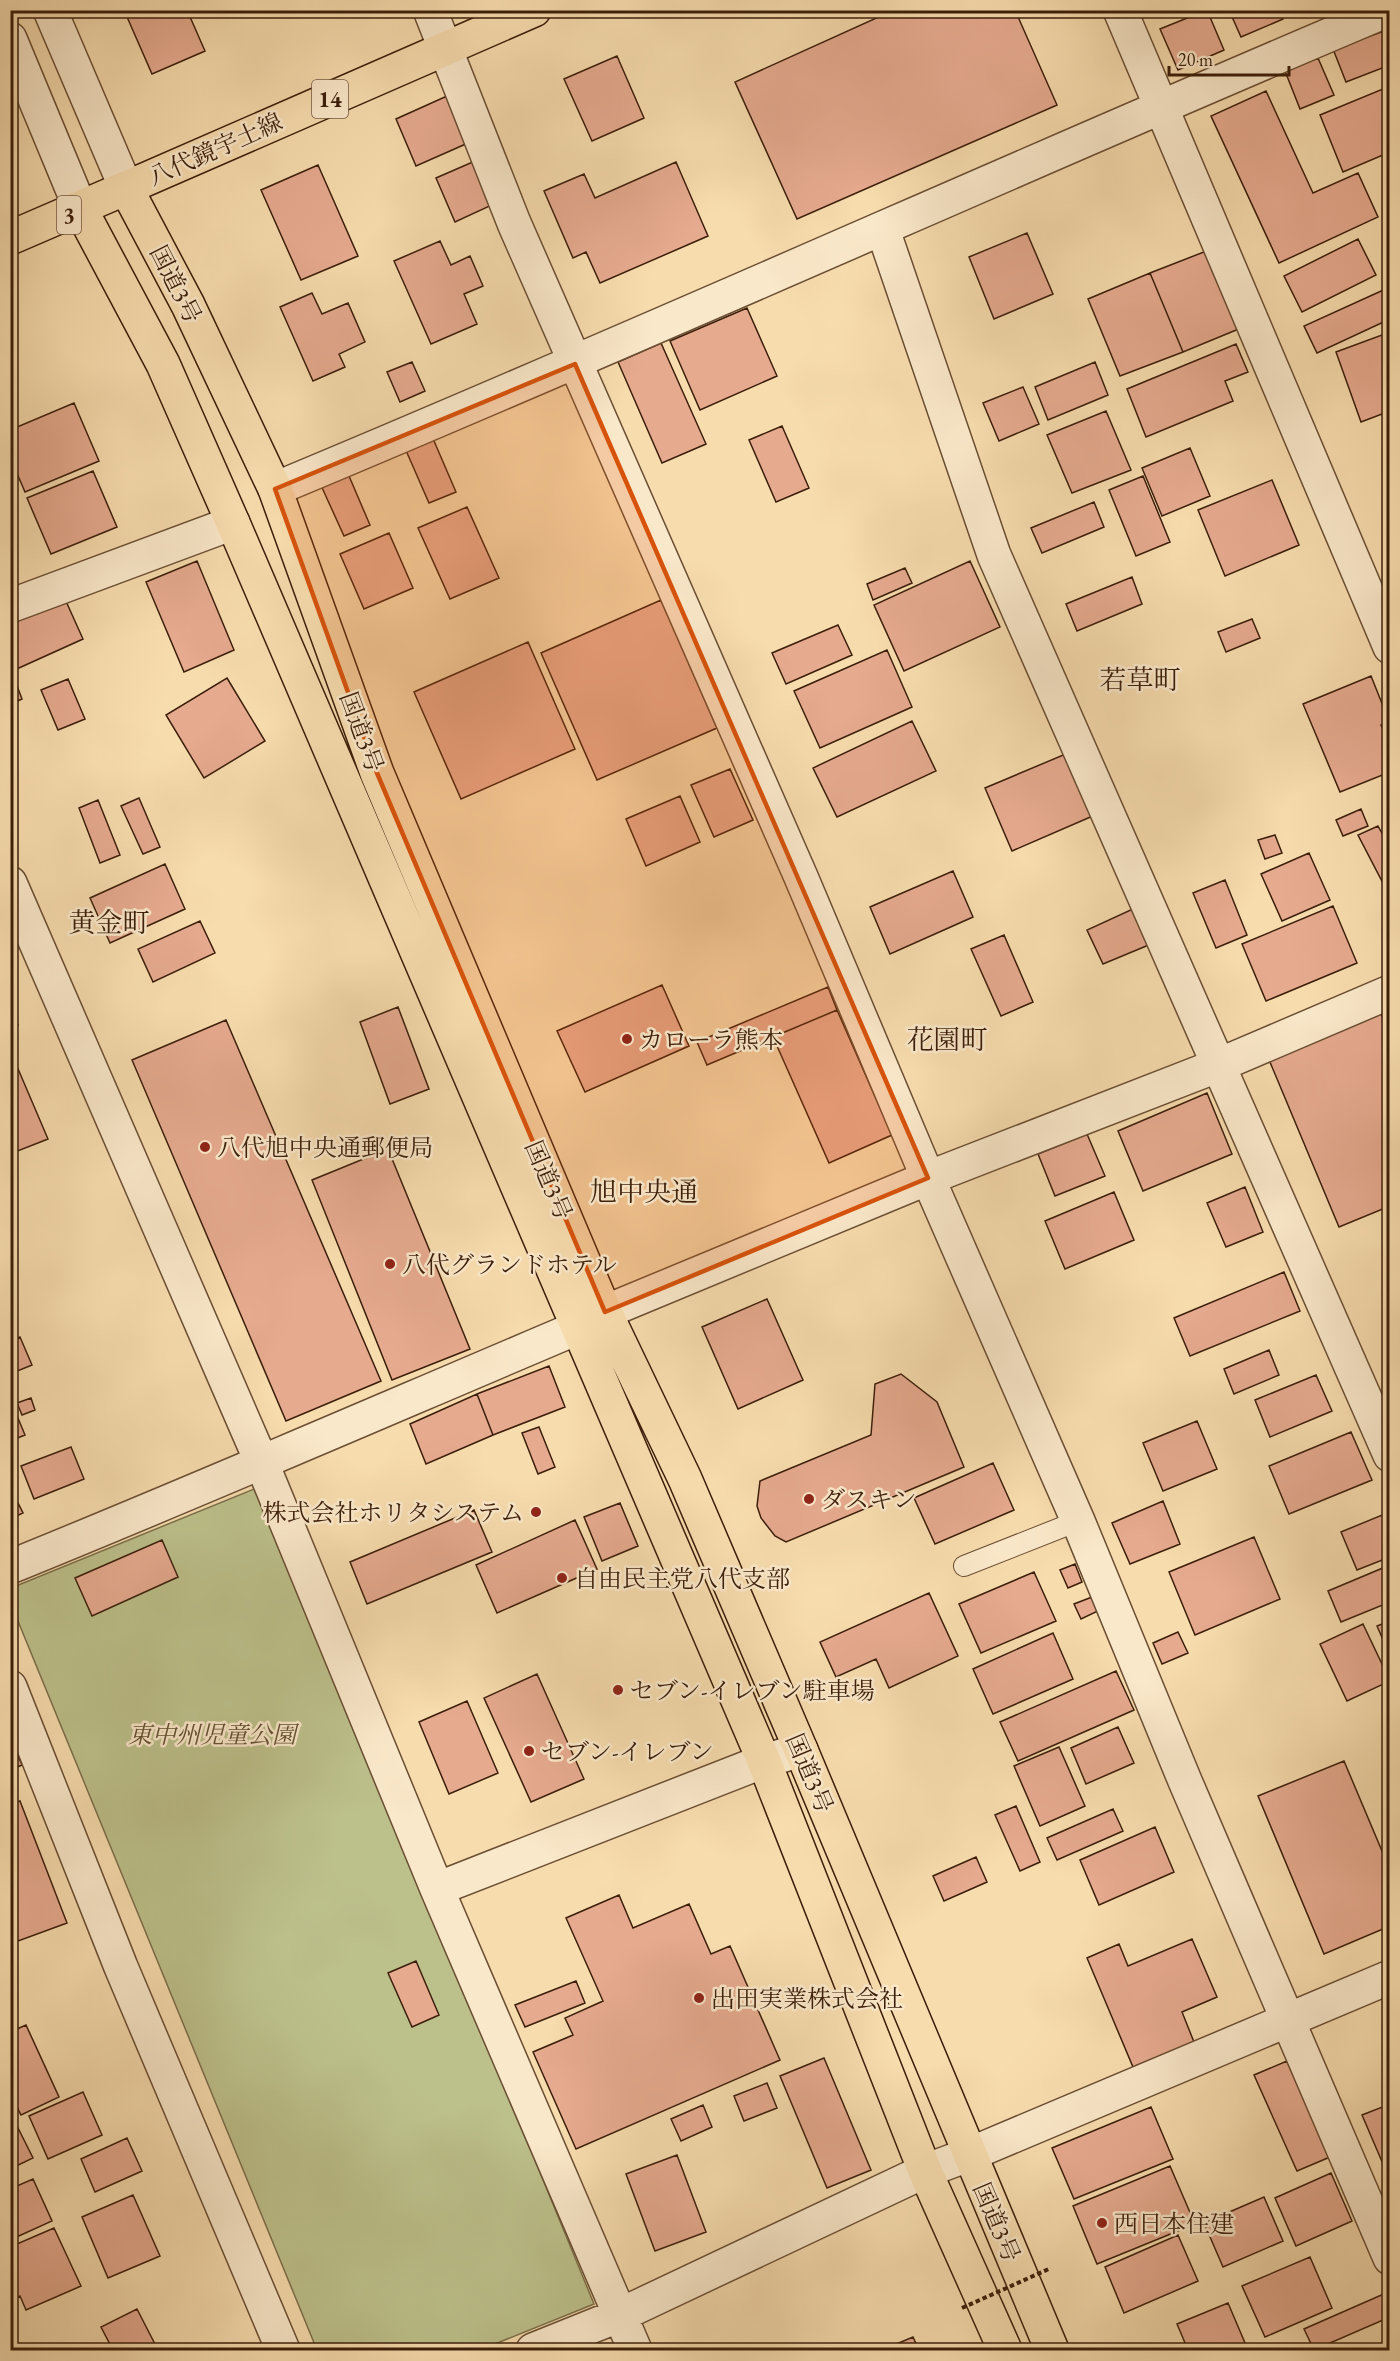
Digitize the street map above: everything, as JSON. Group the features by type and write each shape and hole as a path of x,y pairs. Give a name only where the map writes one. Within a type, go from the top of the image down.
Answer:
{"main road":[{"name":"八代鏡宇土線","path":"126,188 534,10"},
{"name":"3","path":"10,238 81,210 126,188"},
{"name":"国道3号","path":"126,188 188,305 275,489 377,772 605,1312 685,1479 801,1750 968,2155 1052,2350"},
{"name":"国道3号","path":"81,210 164,364 233,523 764,1761 925,2171 1005,2350"}],"street":[{"path":"50,10 126,188"},
{"path":"430,10 514,223 801,877 928,1178 1078,1521 1389,2258"},
{"path":"1120,10 1389,646"},
{"path":"275,489 575,364 1162,106 1388,10"},
{"path":"10,39 81,210"},
{"path":"883,230 994,555 1389,1455"},
{"path":"10,606 233,523"},
{"path":"10,883 261,1461 437,1890 635,2350"},
{"path":"10,1567 183,1497 261,1461 577,1328 605,1312 928,1178 1219,1065 1389,992"},
{"path":"10,1687 121,1967 283,2350"},
{"path":"437,1890 764,1761 801,1750"},
{"path":"533,2350 620,2315 925,2171 968,2155 1389,1977"}],"lane":[{"path":"964,1566 1078,1521"}],"path":[{"path":"962,2308 1051,2268"}],"highlighted area":[{"path":"575,364 928,1178 605,1312 377,773 275,489"}],"green space":[{"name":"東中州児童公園","path":"259,1487 594,2304 480,2350 317,2350 11,1604 11,1588"}],"building":[{"path":"124,10 187,10 205,51 152,74"},
{"path":"894,10 1015,10 1057,105 797,219 735,82"},
{"path":"1207,10 1224,50 1178,70 1160,29"},
{"path":"1229,10 1279,10 1283,19 1241,37"},
{"path":"1390,29 1390,65 1346,82 1333,49"},
{"path":"617,56 644,118 592,141 564,79"},
{"path":"1318,58 1334,95 1300,109 1285,71"},
{"path":"1390,86 1390,152 1343,172 1320,115"},
{"path":"1266,91 1313,193 1358,173 1378,217 1279,263 1211,116"},
{"path":"447,96 468,143 416,166 396,119"},
{"path":"475,161 494,204 455,222 436,178"},
{"path":"676,162 708,236 600,283 586,252 573,258 544,191 584,174 595,198"},
{"path":"318,165 358,256 301,280 261,190"},
{"path":"1027,233 1053,294 994,319 969,257"},
{"path":"1358,239 1376,275 1302,312 1284,276"},
{"path":"440,241 451,265 470,256 483,286 464,294 477,324 431,344 394,261"},
{"path":"1209,250 1241,328 1183,352 1150,273"},
{"path":"1150,273 1183,352 1120,376 1088,299"},
{"path":"1390,287 1390,319 1317,353 1304,326"},
{"path":"312,293 322,314 348,303 365,342 339,354 345,367 313,381 280,307"},
{"path":"747,308 777,376 700,410 670,341"},
{"path":"1390,332 1390,411 1361,422 1336,352"},
{"path":"661,343 706,444 662,463 618,362"},
{"path":"1236,344 1248,372 1225,381 1233,401 1146,437 1127,389"},
{"path":"412,362 425,391 400,402 387,372"},
{"path":"1095,362 1108,395 1048,420 1035,387"},
{"path":"1023,387 1039,424 999,441 983,403"},
{"path":"74,403 99,461 25,492 10,457 10,430"},
{"path":"1106,411 1131,470 1072,493 1047,435"},
{"path":"782,426 809,488 776,502 749,440"},
{"path":"431,434 456,492 429,503 404,446"},
{"path":"1190,448 1210,496 1162,516 1142,468"},
{"path":"346,469 370,525 344,536 319,481"},
{"path":"93,471 117,527 51,554 27,498"},
{"path":"1143,476 1170,542 1136,556 1109,490"},
{"path":"1272,480 1299,545 1225,576 1198,510"},
{"path":"1094,502 1104,527 1042,553 1031,528"},
{"path":"467,507 499,578 450,599 418,528"},
{"path":"389,533 413,588 364,609 340,554"},
{"path":"197,561 234,650 184,672 146,582"},
{"path":"970,561 1000,627 904,671 874,605"},
{"path":"905,568 912,583 873,600 867,584"},
{"path":"1132,577 1142,604 1077,631 1066,604"},
{"path":"65,599 83,639 10,672 10,624"},
{"path":"661,600 717,728 597,780 541,653"},
{"path":"1252,619 1260,638 1226,652 1218,632"},
{"path":"838,625 852,655 786,684 772,653"},
{"path":"528,642 575,749 461,799 414,692"},
{"path":"887,650 912,707 820,748 794,691"},
{"path":"13,675 22,699 10,704 10,676"},
{"path":"1371,676 1389,721 1381,725 1390,745 1390,772 1340,792 1303,704"},
{"path":"227,678 265,741 204,778 166,715"},
{"path":"68,679 85,719 58,730 41,690"},
{"path":"912,721 936,771 837,817 813,768"},
{"path":"1068,753 1095,815 1012,851 985,788"},
{"path":"730,769 753,820 714,837 691,785"},
{"path":"680,796 700,842 646,866 626,819"},
{"path":"139,798 160,847 143,854 121,806"},
{"path":"98,800 120,855 100,863 79,808"},
{"path":"1361,809 1368,826 1343,836 1336,820"},
{"path":"1378,826 1390,848 1390,885 1385,887 1358,835"},
{"path":"1275,835 1282,853 1265,859 1258,840"},
{"path":"1309,853 1330,900 1282,921 1261,874"},
{"path":"165,864 185,909 110,943 90,898"},
{"path":"953,871 973,917 890,954 870,907"},
{"path":"1225,880 1247,935 1216,948 1193,893"},
{"path":"1333,906 1357,963 1266,1001 1242,944"},
{"path":"1135,908 1151,944 1103,964 1087,930"},
{"path":"200,921 215,953 153,982 138,949"},
{"path":"1004,935 1033,1002 1001,1016 971,949"},
{"path":"662,985 689,1046 585,1092 557,1031"},
{"path":"828,987 837,1010 707,1065 697,1042"},
{"path":"10,1006 18,1025 10,1028"},
{"path":"398,1007 429,1089 390,1104 360,1022"},
{"path":"1379,1009 1390,1034 1390,1206 1339,1227 1267,1055"},
{"path":"837,1010 892,1135 829,1163 773,1037"},
{"path":"226,1020 381,1381 286,1421 132,1060"},
{"path":"10,1050 48,1139 10,1154"},
{"path":"1207,1093 1232,1154 1143,1191 1118,1131"},
{"path":"1087,1134 1105,1176 1055,1196 1038,1154"},
{"name":"八代グランドホテル","path":"388,1149 470,1349 392,1380 312,1180"},
{"path":"1245,1187 1263,1232 1226,1247 1207,1203"},
{"path":"1114,1192 1134,1240 1065,1269 1045,1221"},
{"path":"1284,1272 1300,1311 1190,1356 1174,1318"},
{"path":"767,1299 803,1380 738,1409 702,1327"},
{"path":"20,1337 32,1365 10,1374 10,1341"},
{"path":"1269,1350 1279,1375 1234,1394 1224,1369"},
{"path":"549,1366 565,1407 493,1435 477,1394"},
{"path":"901,1374 937,1402 964,1467 786,1542 775,1536 761,1518 757,1506 760,1481 871,1435 875,1384"},
{"path":"1316,1375 1332,1411 1270,1437 1255,1400"},
{"path":"477,1394 493,1435 426,1464 410,1424"},
{"path":"31,1398 35,1410 22,1415 17,1403"},
{"path":"13,1406 25,1435 10,1441 10,1407"},
{"path":"1197,1421 1217,1469 1163,1491 1143,1443"},
{"path":"539,1427 555,1467 538,1474 522,1433"},
{"path":"1351,1432 1372,1480 1289,1514 1269,1466"},
{"path":"71,1447 84,1479 34,1499 21,1466"},
{"path":"993,1463 1014,1510 935,1544 914,1498"},
{"path":"10,1487 23,1513 10,1519"},
{"path":"1163,1501 1180,1544 1130,1564 1112,1523"},
{"path":"620,1503 638,1546 602,1561 584,1517"},
{"path":"474,1510 492,1552 367,1604 350,1562"},
{"path":"1387,1513 1390,1557 1357,1570 1341,1532"},
{"path":"575,1520 597,1569 497,1613 476,1565"},
{"path":"1254,1537 1280,1599 1195,1635 1169,1572"},
{"path":"162,1540 178,1577 92,1616 75,1578"},
{"path":"1075,1564 1082,1582 1068,1588 1060,1570"},
{"path":"1390,1565 1390,1602 1341,1622 1328,1591"},
{"path":"1034,1572 1056,1621 981,1653 959,1604"},
{"path":"929,1593 958,1656 889,1688 876,1659 836,1677 820,1642"},
{"path":"1092,1597 1098,1611 1081,1619 1074,1604"},
{"path":"1390,1621 1390,1656 1377,1626"},
{"path":"1363,1624 1390,1681 1347,1701 1320,1644"},
{"path":"1178,1632 1188,1653 1162,1664 1153,1643"},
{"path":"1053,1633 1073,1679 993,1714 973,1669"},
{"path":"1116,1671 1134,1710 1018,1761 1000,1722"},
{"path":"537,1674 584,1779 531,1802 484,1698"},
{"path":"467,1701 498,1773 449,1794 419,1722"},
{"path":"1118,1727 1134,1763 1086,1784 1071,1748"},
{"path":"14,1747 22,1765 10,1770 10,1749"},
{"path":"1059,1747 1085,1806 1040,1826 1014,1766"},
{"path":"1344,1761 1390,1870 1390,1926 1324,1954 1258,1796"},
{"path":"20,1801 67,1923 10,1944 10,1804"},
{"path":"1016,1806 1040,1862 1020,1871 995,1815"},
{"path":"1113,1809 1123,1831 1057,1860 1047,1838"},
{"path":"1155,1827 1174,1872 1099,1905 1080,1860"},
{"path":"976,1857 987,1882 944,1901 933,1876"},
{"path":"619,1895 633,1928 689,1904 711,1954 730,1946 780,2060 576,2149 533,2052 573,2035 565,2018 603,2001 566,1918"},
{"path":"1192,1939 1217,1997 1182,2012 1194,2042 1133,2067 1087,1958 1119,1944 1128,1966"},
{"path":"416,1961 439,2015 412,2027 388,1973"},
{"path":"576,1981 585,2003 525,2027 515,2005"},
{"path":"26,2025 59,2097 21,2115 10,2093 10,2032"},
{"path":"824,2058 871,2170 827,2188 780,2076"},
{"path":"1287,2061 1330,2157 1297,2171 1254,2075"},
{"path":"767,2083 777,2108 744,2121 734,2096"},
{"path":"83,2092 102,2135 48,2159 29,2116"},
{"path":"1390,2104 1390,2178 1389,2178 1362,2115"},
{"path":"703,2105 712,2127 681,2141 671,2119"},
{"path":"1151,2107 1173,2159 1074,2199 1052,2148"},
{"path":"16,2124 33,2158 10,2169 10,2126"},
{"path":"127,2138 142,2171 95,2192 81,2159"},
{"path":"677,2155 706,2232 655,2251 626,2174"},
{"path":"1170,2166 1195,2224 1097,2264 1073,2206"},
{"path":"1331,2173 1352,2221 1296,2246 1275,2198"},
{"path":"33,2179 52,2221 10,2240 10,2189"},
{"path":"133,2195 160,2256 108,2278 82,2217"},
{"path":"1264,2197 1283,2241 1223,2267 1204,2223"},
{"path":"54,2228 81,2286 26,2310 20,2296 10,2301 10,2247"},
{"path":"1178,2235 1198,2281 1124,2313 1105,2267"},
{"path":"1310,2257 1332,2308 1265,2337 1242,2286"},
{"path":"1386,2293 1390,2301 1390,2317 1314,2350 1304,2329"},
{"path":"1228,2303 1248,2350 1188,2350 1177,2324"},
{"path":"137,2309 158,2350 113,2350 101,2327"},
{"path":"913,2337 919,2350 882,2350"},
{"path":"595,2339 600,2350 568,2350"}],"place":[{"name":"カローラ熊本","path":"627,1039"},
{"name":"八代旭中央通郵便局","path":"205,1147"},
{"name":"八代グランドホテル","path":"390,1264"},
{"name":"ダスキン","path":"809,1499"},
{"name":"株式会社ホリタシステム","path":"536,1512"},
{"name":"自由民主党八代支部","path":"562,1578"},
{"name":"セブン-イレブン駐車場","path":"618,1690"},
{"name":"セブン-イレブン","path":"529,1751"},
{"name":"出田実業株式会社","path":"699,1998"},
{"name":"西日本住建","path":"1102,2223"}],"district":[{"name":"若草町","path":"1140,679"},
{"name":"黄金町","path":"109,922"},
{"name":"花園町","path":"947,1039"},
{"name":"旭中央通","path":"644,1191"}]}
